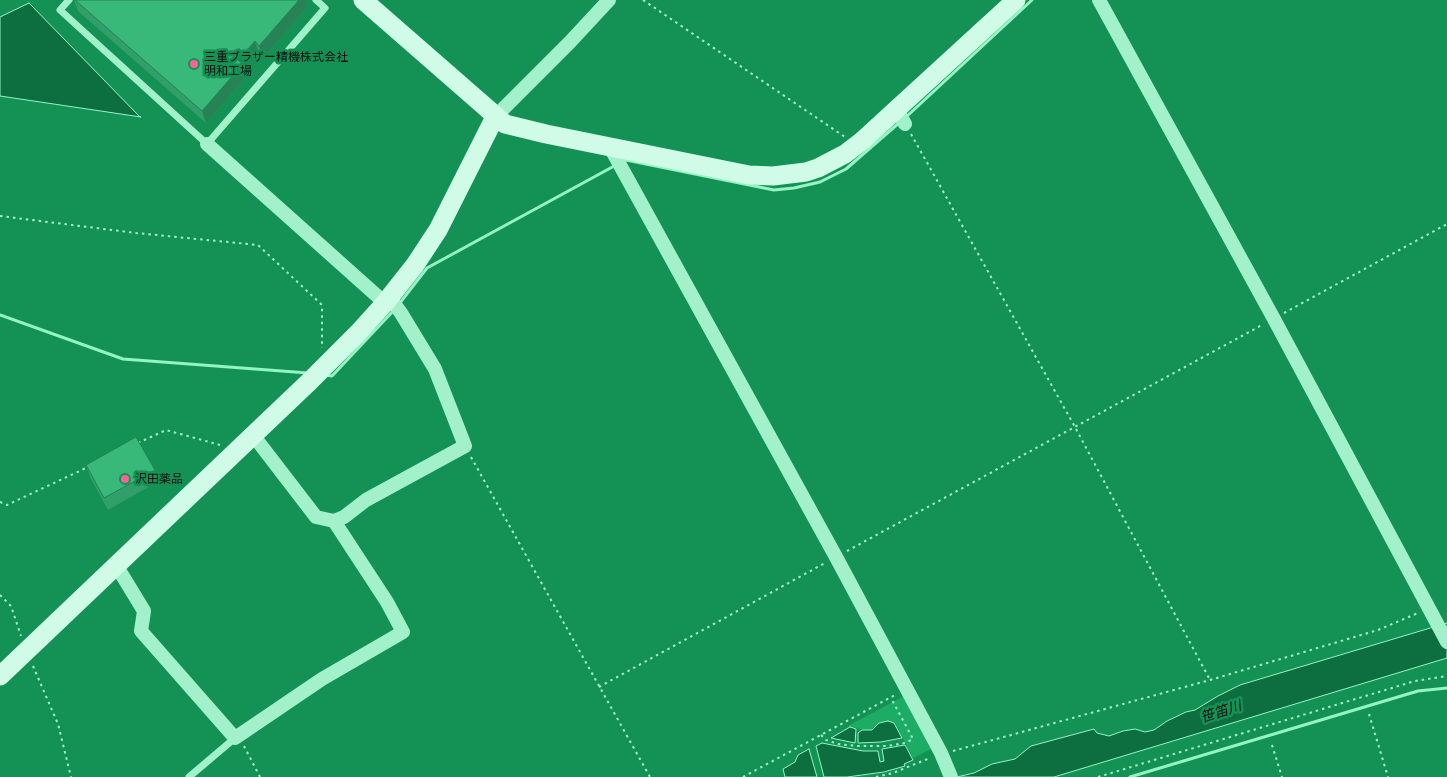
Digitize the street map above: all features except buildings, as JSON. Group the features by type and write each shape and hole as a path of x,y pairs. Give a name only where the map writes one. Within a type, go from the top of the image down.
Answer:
{"street":[{"path":"363,0 462,85 495,117 510,126 616,158 748,175 773,176 796,174 818,168 845,154 901,117 1016,0"},
{"path":"0,676 358,333 393,304 438,230 495,117 570,42 608,0"},
{"path":"1099,0 1274,319 1447,642"},
{"path":"207,144 393,304 436,369 465,446 366,500 344,517 334,521 316,517 252,435"},
{"path":"616,158 836,557 942,755 951,777"},
{"path":"116,565 144,611 141,631 235,738 322,679 403,632 387,602 334,521"}],"lane":[{"path":"69,0 60,10 207,144 325,8 316,0"},
{"path":"189,777 235,738"}],"path":[{"path":"643,0 857,145"},
{"path":"901,117 1075,427 1210,680"},
{"path":"0,216 258,245 322,305 316,375"},
{"path":"599,686 1447,224"},
{"path":"131,446 166,430 237,449"},
{"path":"465,446 650,777"},
{"path":"0,502 7,505 95,463"},
{"path":"0,595 11,606 26,651 58,724 72,777"},
{"path":"876,777 893,773 942,755 1210,680 1378,630 1430,608"},
{"path":"1098,777 1415,681 1447,676"},
{"path":"743,777 906,689"},
{"path":"821,735 826,740 838,744 857,746 887,746 905,743 913,739 890,697"},
{"path":"1369,714 1388,777"},
{"path":"235,738 244,745 260,777"},
{"path":"1272,745 1282,777"}],"shaded area":[{"path":"906,695 933,748 913,758 895,723 888,721 878,723 868,731 848,726"}],"water":[{"path":"29,3 140,117 0,96 0,17"},
{"name":"笹笛川","path":"1447,623 1447,658 1054,777 957,777 974,773 992,764 1015,759 1031,746 1094,729 1097,733 1109,736 1135,729 1145,732 1154,730 1167,721 1195,710 1240,685"},
{"path":"888,721 894,723 902,738 881,742 858,743 858,733 862,730 872,730 879,723"},
{"path":"850,727 856,729 855,743 831,738"},
{"path":"822,743 863,751 878,751 880,762 884,761 882,749 905,745 913,760 904,764 905,766 884,772 847,777 824,777 816,746"},
{"path":"809,749 817,777 785,777 783,769 795,762 798,755"}],"waterway":[{"path":"905,118 1032,0"},
{"path":"622,163 626,160 774,190 794,188 820,182 846,169 900,122"},
{"path":"399,304 427,268 616,165"},
{"path":"325,375 332,376 395,309"},
{"path":"0,315 123,359 308,373"},
{"path":"1130,777 1418,691 1447,688"}],"place":[{"name":"三重ブラザー精機株式会社 明和工場","path":"194,64"},
{"name":"沢田薬品","path":"125,479"}]}
